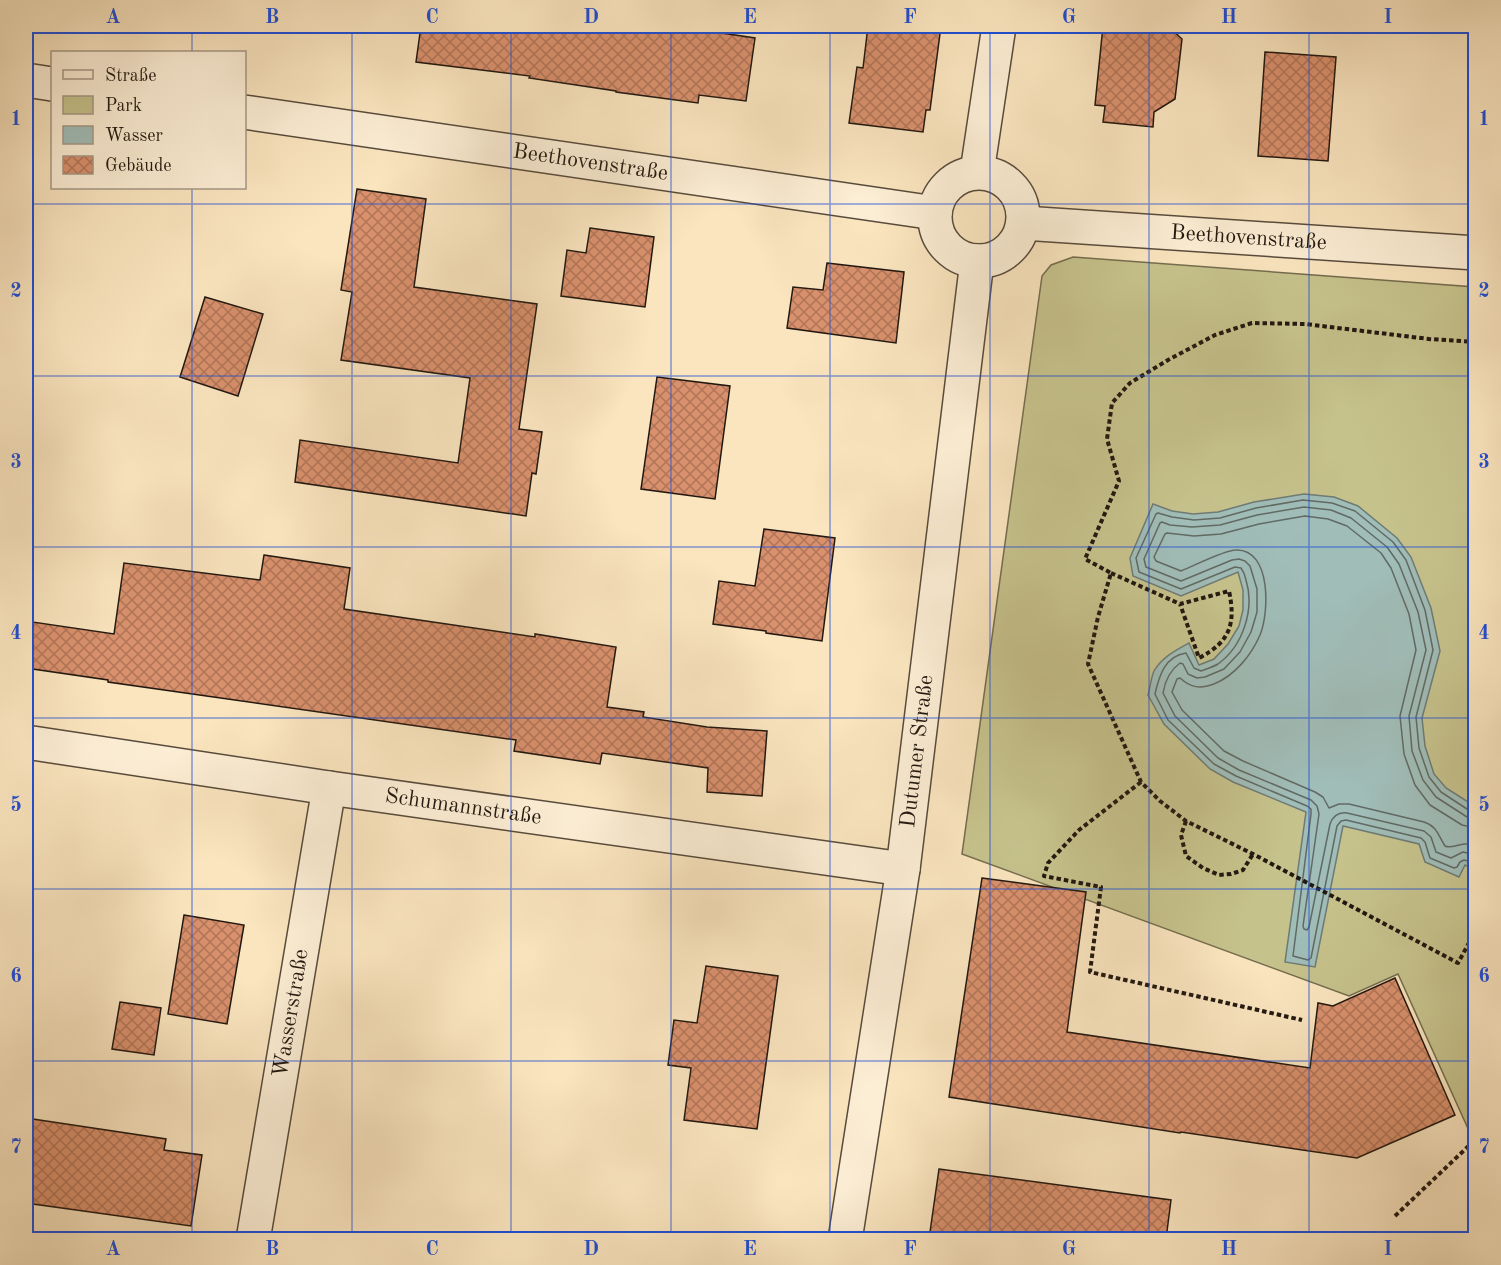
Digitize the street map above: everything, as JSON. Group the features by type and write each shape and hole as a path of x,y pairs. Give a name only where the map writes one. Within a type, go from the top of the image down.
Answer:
{"street":[{"path":"977,172 999,26"},
{"path":"26,80 51,84"},
{"name":"Beethovenstraße","path":"246,112 935,213"},
{"path":"977,172 1002,179 1012,187 1023,210 1023,223 1012,247 1002,255 989,260 977,261 963,259 941,240 936,227 935,213 944,189 953,180 977,172"},
{"name":"Beethovenstraße","path":"1023,223 1476,252"},
{"name":"Dutumer Straße","path":"845,1239 903,869 977,261"},
{"name":"Schumannstraße","path":"26,742 329,788 903,869"},
{"name":"Wasserstraße","path":"253,1239 329,788"}],"path":[{"path":"1180,604 1199,658 1215,650 1226,637 1231,622 1233,613 1229,591 1180,604 1085,559 1119,481 1107,439 1112,403 1130,383 1215,335 1252,324 1305,324 1429,339 1476,342"},
{"path":"1111,573 1088,663 1141,782 1160,801 1186,821 1290,873 1458,963 1476,930"},
{"path":"1141,782 1079,830 1048,863 1044,876 1101,887 1090,972 1302,1020"},
{"path":"1186,821 1181,835 1186,856 1203,868 1219,875 1231,874 1243,870 1253,854"},
{"path":"1395,1216 1476,1140"}],"green space":[{"path":"1073,257 1475,287 1475,1144 1398,974 1349,996 962,854 1042,276 1051,265"}],"water":[{"path":"1304,494 1334,497 1358,506 1397,538 1411,557 1431,608 1440,651 1422,718 1425,746 1434,774 1446,788 1476,807 1475,870 1465,865 1459,877 1425,862 1419,844 1343,826 1315,967 1285,962 1306,812 1233,782 1210,769 1164,724 1148,695 1154,671 1174,651 1189,643 1199,665 1214,659 1228,644 1239,626 1243,610 1243,590 1238,572 1181,596 1133,576 1130,558 1153,504 1172,511 1193,514 1218,512 1254,502"}],"building":[{"path":"421,26 708,26 708,31 755,38 746,101 699,95 698,103 529,78 530,76 416,62"},
{"path":"868,26 941,26 930,110 926,110 923,132 849,123 857,67 863,68"},
{"path":"1103,26 1168,26 1182,39 1175,99 1154,112 1153,127 1103,122 1105,106 1095,105"},
{"path":"1265,52 1336,57 1328,161 1258,156"},
{"path":"357,189 426,199 414,287 537,304 519,429 542,432 536,474 532,473 526,516 295,482 300,440 458,463 470,378 341,360 352,292 341,290"},
{"path":"590,228 654,237 645,307 561,296 567,250 586,253"},
{"path":"827,263 904,272 896,343 787,328 793,287 823,290"},
{"path":"205,297 263,314 238,396 180,377"},
{"path":"657,377 730,386 715,499 641,489"},
{"path":"764,529 835,538 822,641 713,624 719,581 755,586"},
{"path":"264,555 350,568 344,609 616,647 607,707 644,712 643,717 707,727 767,731 762,796 707,792 708,768 602,753 600,764 514,751 516,740 108,682 108,680 26,668 26,621 114,634 124,563 260,580"},
{"path":"982,878 1086,892 1067,1032 1310,1068 1318,1003 1333,1006 1395,978 1455,1115 1357,1158 949,1097"},
{"path":"184,915 244,925 227,1024 168,1014"},
{"path":"706,966 778,976 757,1129 684,1120 691,1068 668,1065 674,1020 697,1023"},
{"path":"120,1002 161,1008 154,1055 112,1049"},
{"path":"26,1118 166,1139 164,1150 202,1155 191,1226 26,1203"},
{"path":"939,1169 1171,1200 1166,1239 929,1239"}]}
